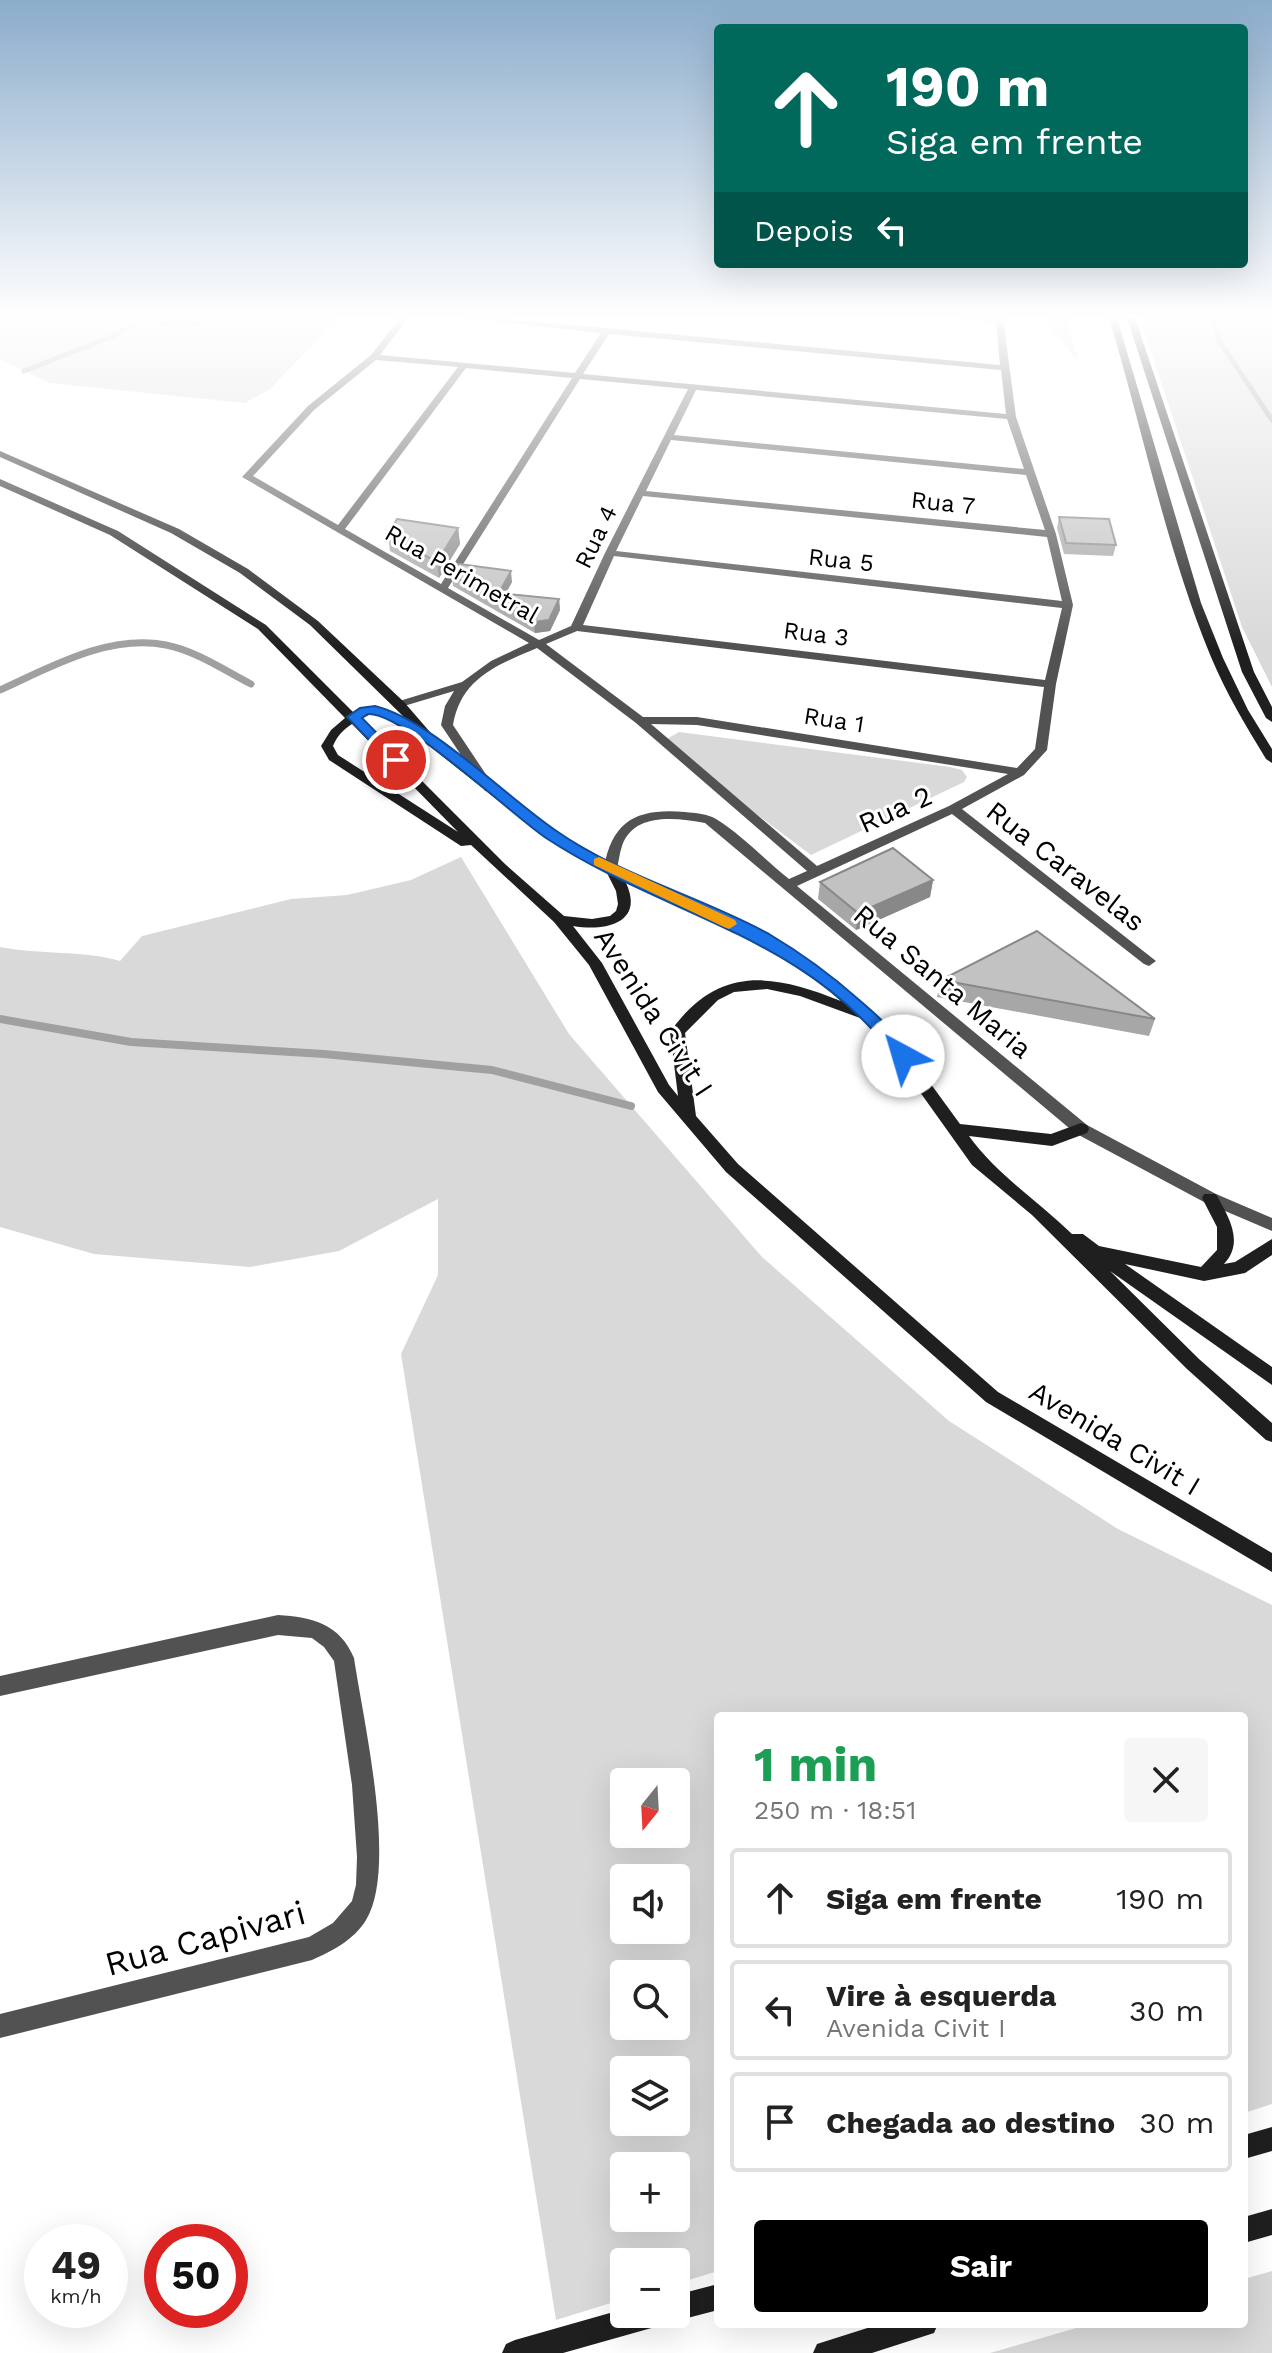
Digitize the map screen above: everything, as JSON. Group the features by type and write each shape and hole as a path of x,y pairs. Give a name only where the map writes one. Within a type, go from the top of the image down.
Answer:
{"main road":[{"path":"1144,428 1195,604 1232,696 1272,759"},
{"path":"1167,428 1248,672 1272,718"},
{"path":"0,454 175,531 244,571 314,623 400,704 432,742"},
{"name":"Avenida Civit I","path":"0,482 114,533 262,627 500,867 559,919 595,963 663,1088 732,1168 992,1397 1272,1563"},
{"path":"500,867 426,815 333,757 327,746 330,737 365,710 380,710 432,742 551,835 611,868 762,937 814,970 885,1032 978,1161 1038,1211 1272,1377"},
{"path":"559,919 591,926 617,918 625,900 611,868"},
{"path":"689,1118 677,1032 714,996 747,983 793,988 870,1019"},
{"path":"956,1129 1052,1140 1081,1129"},
{"path":"1204,1274 1225,1252 1225,1227 1210,1198"},
{"path":"1038,1211 1193,1364 1272,1434"},
{"path":"1093,1250 1204,1274 1239,1268 1272,1246"},
{"path":"1248,2146 1272,2139"},
{"path":"1248,2229 1272,2222"},
{"path":"690,2304 714,2298"},
{"path":"515,2353 610,2327"},
{"path":"826,2353 911,2328"}],"street":[{"name":"Rua Perimetral","path":"293,428 247,477 540,645 640,720 815,871"},
{"path":"340,529 417,428"},
{"path":"443,588 547,428"},
{"name":"Rua 4","path":"576,628 673,428"},
{"path":"1014,428 1051,534 1068,605 1050,684 1041,750 1020,772"},
{"path":"668,437 1028,472"},
{"name":"Rua 7","path":"640,493 1051,534"},
{"name":"Rua 5","path":"610,553 1068,605"},
{"path":"400,704 462,685 482,670 576,628"},
{"name":"Rua 3","path":"576,628 1050,684"},
{"path":"462,685 448,707 447,725 489,788"},
{"name":"Rua 1","path":"640,720 697,721 1020,772"},
{"name":"Rua 2","path":"787,885 953,809 1020,772"},
{"name":"Rua Caravelas","path":"953,809 1149,961"},
{"name":"Rua Santa Maria","path":"611,868 612,849 623,831 643,817 676,813 709,820 1081,1129 1210,1198 1272,1225"},
{"name":"Rua Capivari","path":"0,1686 278,1625 303,1626 322,1632 334,1641 344,1658 365,1806 367,1882 364,1903 352,1920 334,1937 312,1948 0,2026"}],"shaded area":[{"path":"1176,428 1272,428 1272,687 1242,627"},
{"path":"679,732 950,767 962,770 967,777 964,782 811,855 667,747 665,740"},
{"path":"461,857 569,1034 762,1257 949,1421 1118,1529 1272,1605 1272,2104 1248,2112 1248,1712 714,1712 714,2272 690,2280 690,2248 610,2248 610,2303 556,2320 401,1354 438,1275 438,1199 339,1251 250,1267 94,1254 0,1227 0,947 91,955 120,961 142,936 291,899 347,895 411,880"},
{"path":"1272,2271 1272,2353 990,2353 1076,2328 1248,2328 1248,2278"}],"building":[{"path":"1059,517 1109,519 1116,545 1066,543"},
{"path":"397,519 458,528 437,562 388,535"},
{"path":"459,564 511,571 499,593 559,599 549,620 534,622 452,575"},
{"path":"893,848 933,880 858,913 820,882"},
{"path":"1037,931 1155,1019 941,980"}],"waterway":[{"path":"0,690 101,648 144,643 166,645 188,652 251,684"},
{"path":"0,1019 131,1042 324,1054 492,1070 631,1106"}],"slow traffic":[{"path":"599,862 729,924"}],"route":[{"path":"396,760 354,717 365,710 380,710 391,715 432,742 551,835 607,866 762,937 814,970 885,1032 903,1056"}]}
